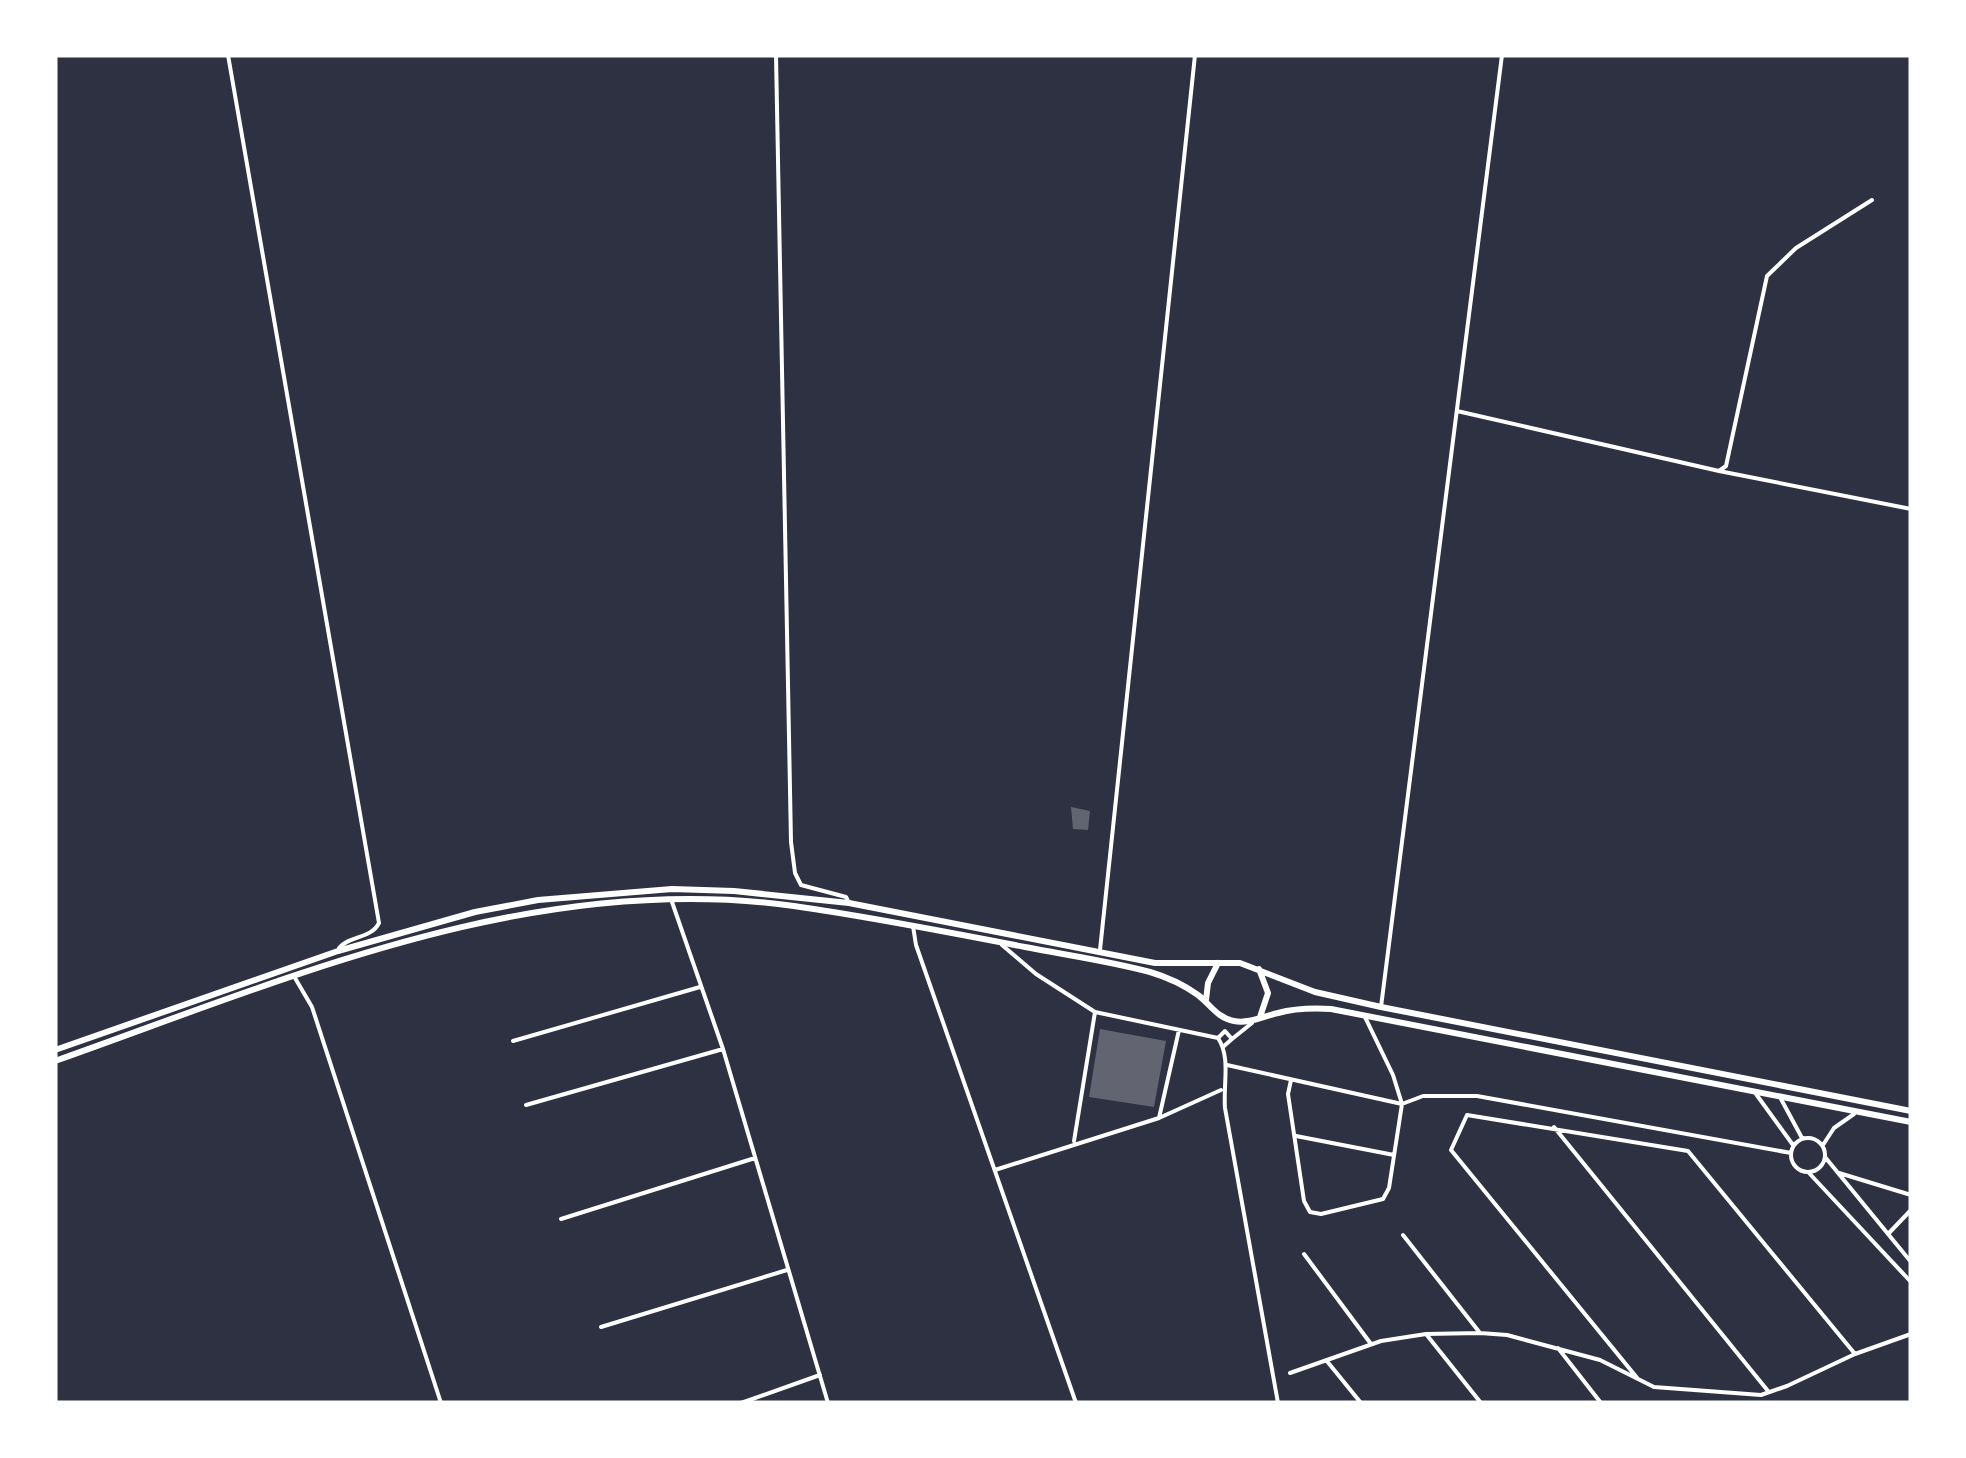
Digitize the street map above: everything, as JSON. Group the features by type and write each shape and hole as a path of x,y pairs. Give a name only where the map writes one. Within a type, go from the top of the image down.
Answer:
{"main road":[{"path":"55,1050 338,950 475,912 606,893 734,891 850,903 1175,964 1240,962 1315,992 1381,1007 1911,1112"},
{"path":"55,1061 380,946 544,910 672,899 791,906 1154,973 1187,988 1215,1012 1240,1022 1315,1008 1364,1015 1911,1122"},
{"path":"1206,1002 1208,982 1218,963"},
{"path":"1259,969 1268,994 1260,1018"}],"street":[{"path":"228,55 378,923 370,933 347,941 338,950"},
{"path":"776,55 791,842 795,873 801,885 846,897 850,903"},
{"path":"1100,952 1195,55"},
{"path":"1381,1007 1502,55"},
{"path":"1719,472 1726,466 1767,276 1796,248 1872,200"},
{"path":"1457,410 1719,472 1911,509"},
{"path":"672,899 723,1049 828,1403"},
{"path":"913,926 916,945 1076,1403"},
{"path":"997,941 1036,974 1095,1012 1179,1030 1219,1030 1228,1032 1232,1039"},
{"path":"294,976 312,1007 441,1403"},
{"path":"513,1042 700,987"},
{"path":"1074,1143 1095,1012"},
{"path":"1215,1012 1227,1065 1224,1090 1278,1403"},
{"path":"1290,1080 1294,1136 1304,1201 1310,1212 1321,1214 1383,1198 1389,1188 1402,1104 1393,1075 1364,1015"},
{"path":"1224,1046 1260,1018"},
{"path":"1159,1118 1179,1030"},
{"path":"526,1104 723,1049"},
{"path":"1227,1065 1402,1104 1423,1096 1477,1096 1791,1153"},
{"path":"995,1170 1159,1118 1224,1090"},
{"path":"1753,1090 1793,1145"},
{"path":"1780,1096 1802,1138"},
{"path":"1823,1146 1840,1123 1859,1111"},
{"path":"1638,1379 1451,1150 1468,1115 1688,1151 1854,1354"},
{"path":"1554,1127 1769,1392"},
{"path":"1294,1136 1394,1156"},
{"path":"1911,1262 1825,1158 1823,1146 1813,1138 1802,1138 1793,1145 1791,1153 1798,1169 1809,1172 1911,1282"},
{"path":"562,1219 756,1158"},
{"path":"1809,1172 1820,1168 1825,1158"},
{"path":"1838,1173 1911,1194"},
{"path":"1888,1234 1911,1210"},
{"path":"1403,1235 1480,1333"},
{"path":"1304,1254 1372,1344"},
{"path":"601,1326 788,1270"},
{"path":"1290,1373 1372,1344 1426,1334 1480,1333 1600,1360 1654,1388 1761,1395 1911,1334"},
{"path":"1426,1334 1481,1403"},
{"path":"1558,1348 1601,1403"},
{"path":"1325,1360 1360,1403"},
{"path":"741,1403 820,1375"}],"building":[{"path":"1071,807 1090,811 1088,830 1073,829"},
{"path":"1100,1029 1166,1041 1154,1107 1089,1097"}]}
